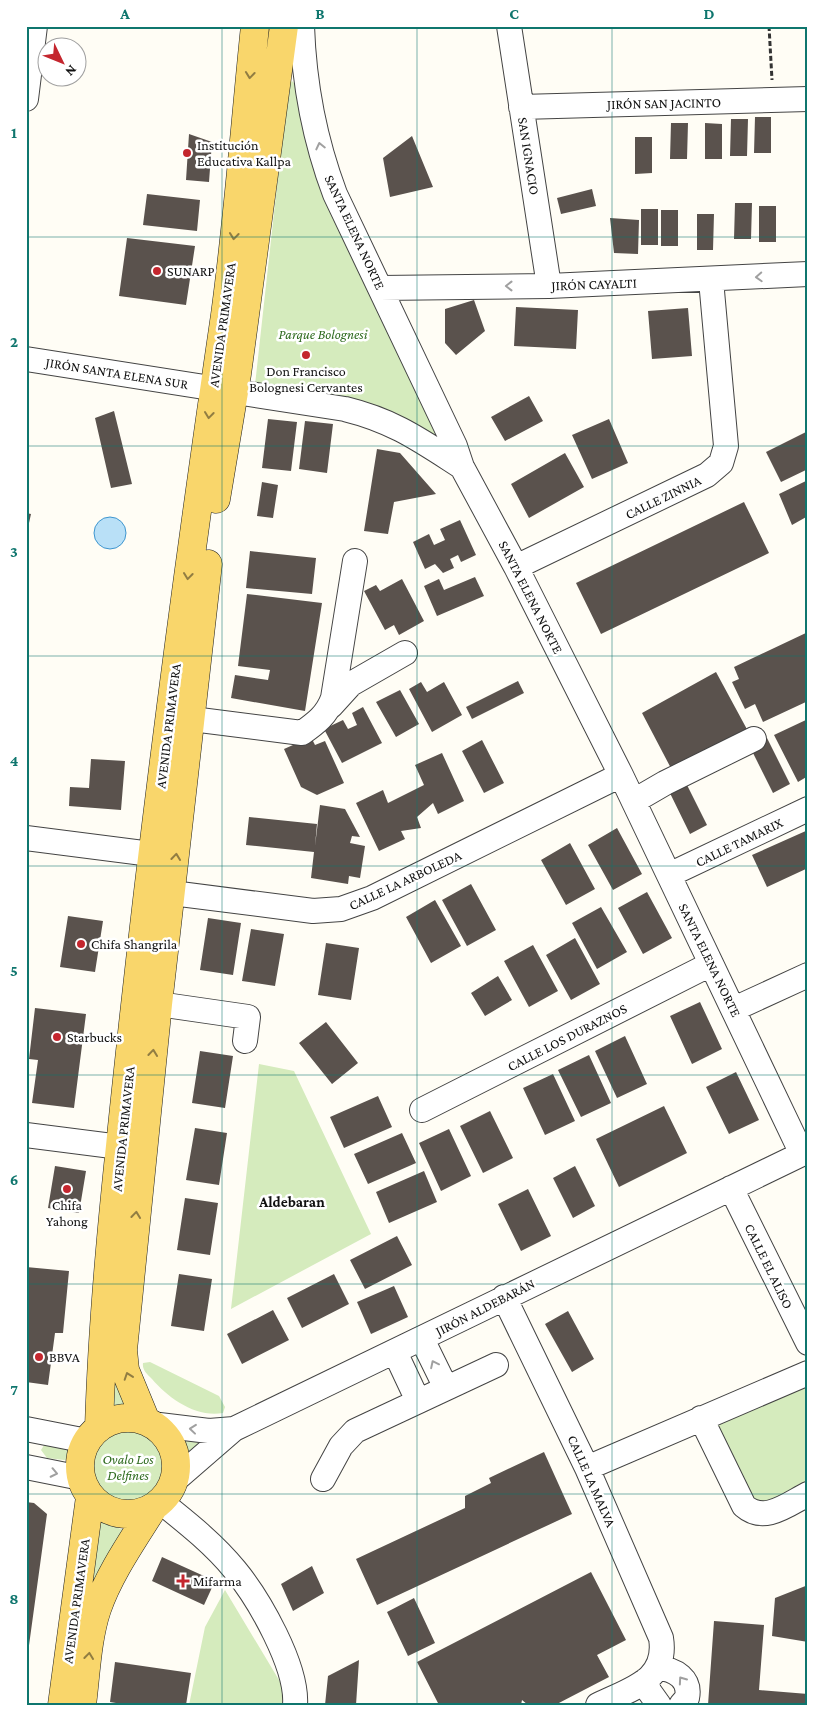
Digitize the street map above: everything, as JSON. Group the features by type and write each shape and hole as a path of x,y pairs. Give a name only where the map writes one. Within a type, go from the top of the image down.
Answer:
{"main road":[{"name":"AVENIDA PRIMAVERA","path":"148,1423 125,1370 122,1350 158,1004 192,719 212,526 234,239 255,26"},
{"name":"AVENIDA PRIMAVERA","path":"93,1435 100,1379 108,1146 223,390 284,26"},
{"path":"121,1419 148,1423 164,1434 173,1448 176,1465 162,1497 131,1515 116,1513 101,1507 86,1488 81,1455 93,1435 121,1419"},
{"name":"AVENIDA PRIMAVERA","path":"62,1705 86,1488"},
{"name":"AVENIDA PRIMAVERA","path":"82,1705 92,1626 97,1609 118,1567 162,1497"}],"street":[{"path":"26,99 35,26"},
{"name":"SANTA ELENA NORTE","path":"302,26 310,104 324,163 335,194 455,446 462,467 516,567 621,775 711,964 805,1153"},
{"name":"SAN IGNACIO","path":"509,26 549,286"},
{"name":"JIRÓN SAN JACINTO","path":"521,107 808,99"},
{"name":"JIRÓN CAYALTI","path":"380,288 549,286 711,280 808,274"},
{"name":"CALLE ZINNIA","path":"516,567 707,475 721,463 726,446 711,280"},
{"name":"JIRÓN SANTA ELENA SUR","path":"26,359 345,409 378,417 424,442 462,467"},
{"path":"330,707 355,561"},
{"path":"192,719 302,733 318,722 351,684 405,653"},
{"path":"634,801 665,783 754,739"},
{"name":"CALLE LA ARBOLEDA","path":"172,893 297,910 341,910 372,898 621,775"},
{"name":"CALLE TAMARIX","path":"669,875 808,809"},
{"path":"26,838 151,854"},
{"name":"CALLE LOS DURAZNOS","path":"422,1110 711,964"},
{"path":"734,1009 808,975"},
{"path":"158,1004 248,1017 244,1041"},
{"path":"26,1135 108,1146"},
{"name":"JIRÓN ALDEBARÁN","path":"162,1497 234,1429 805,1153"},
{"name":"CALLE EL ALISO","path":"731,1188 808,1343"},
{"name":"CALLE LA MALVA","path":"504,1297 587,1468 661,1638 663,1651 652,1674"},
{"path":"422,1339 446,1388"},
{"path":"396,1352 418,1401"},
{"path":"323,1479 341,1446 355,1431 496,1365"},
{"path":"587,1468 808,1373"},
{"path":"701,1418 744,1506 749,1510 757,1514 773,1512 808,1494"},
{"path":"148,1423 208,1430 234,1429"},
{"path":"86,1488 27,1467 31,1430 93,1435"},
{"path":"162,1497 235,1570 261,1610 288,1660 294,1680 295,1705"},
{"path":"598,1705 652,1674 676,1672 686,1684 687,1698 681,1705"},
{"path":"652,1674 649,1691 659,1705"}],"path":[{"path":"769,26 773,100"}],"green space":[{"name":"Parque Bolognesi","path":"292,81 298,87 446,447 255,385 288,86"},
{"path":"259,1064 294,1071 371,1234 231,1309"},
{"path":"150,1362 219,1396 225,1407 223,1413 203,1412 183,1405 174,1399 145,1372 143,1363"},
{"path":"113,1370 127,1404 113,1408"},
{"path":"802,1377 808,1389 808,1488 756,1513 711,1421"},
{"name":"Ovalo Los Delfines","path":"128,1430 142,1433 154,1441 162,1453 165,1467 162,1481 154,1493 142,1501 128,1504 114,1501 102,1493 94,1481 91,1467 94,1453 102,1441 114,1433"},
{"path":"209,1438 184,1460 178,1439"},
{"path":"46,1442 72,1449 74,1458 64,1460 47,1458 41,1450"},
{"path":"97,1517 107,1524 124,1530 89,1599"},
{"path":"225,1590 285,1690 282,1705 189,1705 205,1627"}],"water":[{"path":"110,517 122,521 126,533 122,545 110,549 98,545 94,533 98,521"}],"building":[{"path":"755,117 771,117 771,153 754,153"},
{"path":"731,119 748,119 747,156 730,156"},
{"path":"671,123 688,123 687,159 670,159"},
{"path":"705,123 722,124 722,159 705,159"},
{"path":"189,134 212,142 209,182 186,180"},
{"path":"412,136 433,187 390,197 383,158"},
{"path":"635,137 652,137 652,173 635,174"},
{"path":"592,189 596,206 561,214 557,198"},
{"path":"147,194 200,200 197,231 143,225"},
{"path":"735,203 752,203 751,239 734,239"},
{"path":"759,206 776,206 776,242 759,242"},
{"path":"641,209 658,209 658,245 641,245"},
{"path":"661,210 678,210 678,246 661,246"},
{"path":"697,214 714,214 713,250 697,250"},
{"path":"610,218 639,220 638,254 614,253"},
{"name":"SUNARP","path":"127,238 195,246 186,305 119,296"},
{"path":"474,300 485,331 456,355 445,343 445,309"},
{"path":"516,307 578,310 576,349 514,346"},
{"path":"688,308 692,356 652,359 648,311"},
{"path":"529,396 543,421 505,441 491,417"},
{"path":"114,411 132,484 111,488 95,418"},
{"path":"268,419 297,422 291,471 262,468"},
{"path":"609,419 628,463 592,479 572,435"},
{"path":"305,421 333,424 327,473 299,469"},
{"path":"808,431 808,469 781,482 766,452"},
{"path":"377,449 400,453 436,494 394,502 388,534 364,531"},
{"path":"565,453 584,487 529,518 511,484"},
{"path":"808,480 808,516 792,525 779,494"},
{"path":"262,482 278,485 273,518 257,516"},
{"path":"744,502 769,553 601,634 576,583"},
{"path":"26,513 31,514 27,532 26,531"},
{"path":"460,520 476,555 461,562 458,555 450,559 454,568 443,573 435,564 425,569 413,542 429,534 434,545 445,540 440,529"},
{"path":"250,551 316,558 312,594 246,588"},
{"path":"475,577 484,596 437,616 424,586 439,579 444,590"},
{"path":"402,579 424,621 399,635 394,625 385,630 364,591 376,585 380,591"},
{"path":"247,594 322,603 305,711 231,698 235,675 268,680 270,670 238,666"},
{"path":"808,632 808,701 763,722 755,704 745,709 732,682 739,679 734,667"},
{"path":"716,672 749,733 674,774 642,713"},
{"path":"518,681 524,693 472,719 466,707"},
{"path":"421,682 427,692 444,682 462,715 432,732 409,689"},
{"path":"400,690 419,724 396,737 376,702"},
{"path":"363,707 382,743 342,763 324,729 343,720 348,729 357,725 352,713"},
{"path":"808,719 808,776 798,782 774,735"},
{"path":"311,737 315,745 325,741 344,783 317,795 301,787 284,749"},
{"path":"767,738 790,784 773,793 750,747"},
{"path":"482,740 504,783 484,793 462,751"},
{"path":"442,753 464,801 438,814 433,803 417,817 421,828 401,831 405,839 379,851 356,803 383,790 388,803 424,785 415,765"},
{"path":"91,759 125,761 121,810 69,806 70,787 89,788"},
{"path":"684,779 707,825 690,834 667,787"},
{"path":"320,805 345,809 360,837 352,836 350,843 365,846 360,878 349,876 348,884 311,878 314,852 246,845 249,817 317,824 315,846"},
{"path":"617,828 642,874 613,890 588,845"},
{"path":"808,830 808,868 767,887 752,855"},
{"path":"570,843 595,889 566,905 541,860"},
{"path":"471,884 496,930 467,946 442,900"},
{"path":"647,892 672,938 643,954 618,908"},
{"path":"435,900 461,946 431,963 406,917"},
{"path":"601,907 627,952 597,969 572,923"},
{"name":"Chifa Shangrila","path":"68,916 103,921 95,972 60,967"},
{"path":"208,918 241,923 233,975 200,970"},
{"path":"251,929 284,934 275,986 242,981"},
{"path":"575,938 600,984 571,1000 546,955"},
{"path":"326,943 359,948 351,1000 318,995"},
{"path":"533,945 558,991 529,1007 504,961"},
{"path":"498,976 512,1000 485,1016 471,993"},
{"path":"700,1002 722,1049 692,1064 670,1016"},
{"path":"35,1008 86,1014 74,1108 32,1103 38,1060 29,1059"},
{"path":"326,1022 358,1063 332,1084 299,1043"},
{"path":"625,1036 647,1084 617,1098 595,1051"},
{"path":"200,1051 233,1056 225,1108 192,1103"},
{"path":"589,1055 611,1103 581,1117 558,1070"},
{"path":"736,1072 759,1120 729,1134 706,1087"},
{"path":"553,1074 575,1121 545,1135 523,1088"},
{"path":"378,1096 392,1127 344,1148 330,1117"},
{"path":"664,1106 687,1153 619,1187 596,1139"},
{"path":"490,1111 513,1158 483,1173 460,1126"},
{"path":"195,1128 227,1133 219,1185 186,1180"},
{"path":"449,1129 471,1176 441,1191 419,1143"},
{"path":"402,1133 416,1163 368,1184 354,1154"},
{"name":"Chifa Yahong","path":"55,1166 86,1171 79,1213 48,1208"},
{"path":"575,1166 595,1206 573,1218 553,1178"},
{"path":"424,1171 437,1202 389,1223 376,1192"},
{"path":"528,1189 551,1236 521,1251 498,1204"},
{"path":"185,1198 218,1203 210,1255 177,1250"},
{"path":"397,1236 412,1265 365,1289 350,1260"},
{"path":"26,1267 69,1271 63,1333 55,1333 48,1385 26,1382"},
{"path":"179,1274 212,1279 204,1331 171,1326"},
{"path":"334,1274 349,1304 302,1328 287,1298"},
{"path":"394,1286 408,1317 371,1334 357,1302"},
{"path":"273,1310 289,1340 242,1364 227,1334"},
{"path":"568,1311 594,1359 572,1372 545,1324"},
{"path":"544,1452 572,1514 377,1605 356,1559 465,1508 465,1496 491,1483 489,1478"},
{"path":"26,1502 34,1503 47,1514 27,1660"},
{"name":"Mifarma","path":"162,1557 215,1581 204,1605 152,1581"},
{"path":"312,1566 324,1593 293,1611 281,1584"},
{"path":"591,1572 626,1640 597,1655 609,1677 555,1705 528,1705 522,1700 521,1705 439,1705 417,1662"},
{"path":"808,1585 808,1642 772,1636 775,1598"},
{"path":"414,1598 435,1643 408,1656 387,1612"},
{"path":"714,1621 764,1625 759,1690 808,1694 808,1705 708,1705"},
{"path":"359,1660 356,1705 325,1705 328,1676"},
{"path":"115,1662 191,1673 186,1705 128,1705 110,1702"}],"place":[{"name":"Institución Educativa Kallpa","path":"187,153"},
{"name":"SUNARP","path":"157,271"},
{"name":"Don Francisco Bolognesi Cervantes","path":"306,355"},
{"name":"Chifa Shangrila","path":"81,944"},
{"name":"Starbucks","path":"57,1037"},
{"name":"Chifa Yahong","path":"67,1189"},
{"name":"BBVA","path":"39,1357"},
{"name":"Mifarma","path":"183,1581"}],"district":[{"name":"Aldebaran","path":"292,1202"}]}
